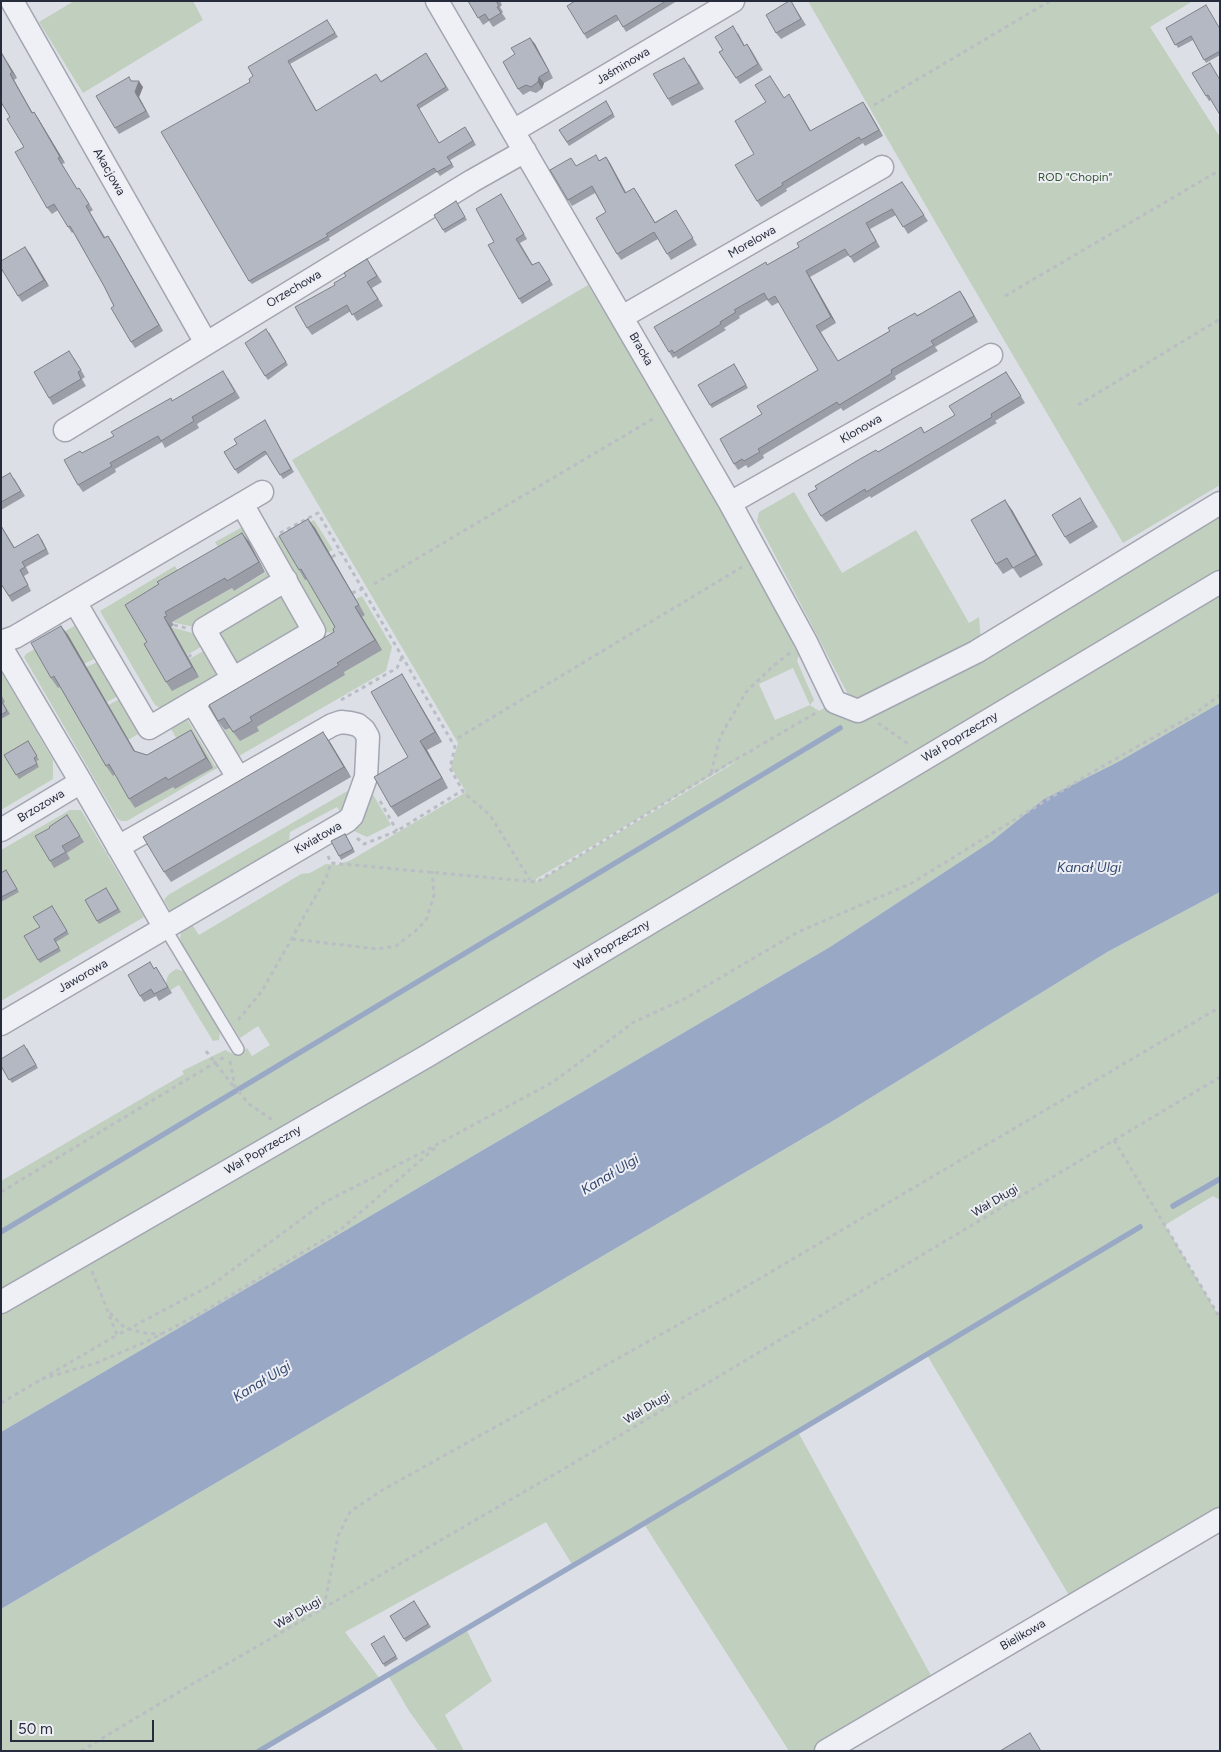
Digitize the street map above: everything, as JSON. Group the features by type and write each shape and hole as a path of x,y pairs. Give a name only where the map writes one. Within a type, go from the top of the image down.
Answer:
{"street":[{"name":"Akacjowa","path":"12,1 206,343"},
{"name":"Bracka","path":"436,1 730,503 806,642 835,702"},
{"name":"Jaśminowa","path":"513,132 733,1"},
{"name":"Orzechowa","path":"65,430 464,186 525,151"},
{"name":"Morelowa","path":"622,317 882,167"},
{"name":"Klonowa","path":"730,503 991,355"},
{"path":"1,642 15,637 262,492"},
{"path":"835,702 858,710 976,652 1220,503"},
{"path":"75,602 149,728 193,703 314,630 242,504"},
{"path":"233,679 204,629 286,580"},
{"name":"Wał Poprzeczny","path":"1,1302 427,1056 1220,582"},
{"path":"1,648 165,928"},
{"path":"193,703 239,779"},
{"name":"Kwiatowa","path":"118,847 332,726 341,722 350,723 358,725 364,730 368,737 366,777 352,816 340,825 165,928"},
{"name":"Brzozowa","path":"1,830 81,782"},
{"name":"Jaworowa","path":"1,1024 165,928"},
{"name":"Bielikowa","path":"826,1751 1220,1519"}],"lane":[{"path":"165,928 238,1049"}],"path":[{"path":"874,105 1050,1"},
{"path":"1005,296 1220,170"},
{"path":"1078,405 1220,319"},
{"path":"374,584 674,406"},
{"path":"264,541 318,513 455,747 450,768 463,790 490,815 530,880"},
{"path":"332,557 340,552"},
{"path":"458,738 759,557"},
{"path":"352,593 362,589"},
{"path":"711,774 720,737 746,692 772,666 806,642"},
{"path":"1,1403 117,1335 214,1284 325,1202 553,1082 634,1022 686,998 798,932 910,884 1089,774 1193,715 1220,695"},
{"path":"331,863 537,882 711,774 835,702"},
{"path":"858,710 928,756"},
{"path":"366,777 397,830"},
{"path":"340,825 364,844 397,830 463,790"},
{"path":"228,1032 262,991 326,878 331,863 319,837"},
{"path":"292,938 377,950 396,946 419,928 427,918 434,895 432,871"},
{"path":"324,1608 338,1536 350,1512 379,1492 742,1289 1220,1008"},
{"path":"1,1192 238,1049"},
{"path":"206,1051 245,1099 262,1113 293,1133"},
{"path":"232,1072 235,1087"},
{"name":"Wał Długi","path":"82,1751 194,1683 567,1467 1220,1077"},
{"path":"1114,1140 1220,1318"},
{"path":"42,1379 96,1363 162,1334 201,1313 340,1230 443,1141"},
{"path":"85,1254 117,1335"},
{"path":"108,1310 123,1326 129,1329 144,1333 162,1334"}],"green space":[{"path":"74,1 193,1 203,20 83,93 39,22"},
{"name":"ROD \"Chopin\"","path":"808,1 1193,1 1150,27 1220,137 1220,485 1123,543"},
{"path":"588,285 695,462 792,633 793,645 799,655 797,661 814,700 810,705 819,711 835,702 858,710 1220,503 1220,703 1118,762 1044,799 992,841 830,947 1,1432 1,1181 184,1074 182,1071 225,1050 235,1055 247,1048 252,1056 270,1045 258,1026 240,1038 183,946 180,939 181,932 191,923 199,935 301,874 310,873 326,864 337,865 351,860 466,792 451,767 458,743 292,460","holes":["793,668 810,705 775,720 759,684","734,763 537,882 536,879"]},
{"path":"794,492 842,573 916,530 969,623 979,617 981,642 852,702 757,521 759,512"},
{"path":"314,520 333,550 329,552 305,580 308,578 340,634 325,632 271,540"},
{"path":"248,524 278,575 198,628 172,622 232,588 234,591 268,571 250,541 224,557 215,542"},
{"path":"175,566 183,580 132,614 199,677 189,659 209,648 223,673 160,708 155,705 100,611"},
{"path":"283,588 299,622 297,628 230,669 210,631"},
{"path":"362,596 392,647 386,671 232,760 202,709 228,689 215,716 224,731 231,727 258,731 257,727 345,675 344,672 362,617 365,615 356,599"},
{"path":"76,625 98,657 84,664 68,636 58,688 61,686 135,808 173,786 182,749 168,723 184,714 215,766 221,763 224,764 127,821 121,821 117,818 24,657 26,654"},
{"path":"171,627 196,634 206,644 187,655"},
{"path":"100,661 120,695 107,702 86,667"},
{"path":"1,671 53,760 53,779 1,810"},
{"path":"122,698 142,732 128,740 108,705"},
{"path":"356,786 343,816 337,807 290,832 289,842 171,912 164,900 168,895"},
{"path":"372,793 391,825 367,837 352,830 359,825"},
{"path":"70,810 81,810 144,917 1,1001 1,850"},
{"path":"1220,892 1220,1200 1213,1196 1165,1225 1220,1318 1220,1509 1070,1597 927,1355 798,1432 933,1679 816,1751 789,1751 644,1524 573,1566 546,1522 345,1632 380,1679 259,1751 1,1751 1,1609 836,1119 1109,951"},
{"path":"176,969 186,972 220,1031 219,1040 213,1041 179,985 169,991 166,985 167,978"},
{"path":"466,1629 492,1681 445,1715 464,1751 438,1751 409,1711 388,1675"}],"water":[{"name":"Kanał Ulgi","path":"1220,703 1220,892 1109,951 836,1119 1,1609 1,1432 830,947 992,841 1044,799 1118,762"}],"building":[{"path":"468,1 496,1 501,13 489,20 485,14 478,18"},
{"path":"575,1 666,1 623,27 616,15 584,34 567,6"},
{"path":"791,1 801,19 776,33 766,15"},
{"path":"1206,5 1220,29 1220,51 1204,60 1191,36 1175,45 1166,28"},
{"path":"327,20 335,33 288,61 316,111 376,74 381,82 426,53 446,87 417,105 439,143 465,127 473,141 447,157 452,164 437,172 434,168 326,234 328,236 249,281 161,132 250,82 249,79 253,76 248,67"},
{"path":"733,26 744,46 747,44 758,64 736,78 719,52 723,50 715,37"},
{"path":"530,38 549,71 539,77 538,82 531,87 526,85 518,89 503,62 515,54 511,48"},
{"path":"1,52 12,72 10,74 60,157 58,158 77,189 79,188 89,204 86,206 104,238 108,236 159,325 131,342 111,308 114,306 104,286 70,226 68,227 54,204 47,208 15,152 24,147 7,119 10,117 1,102"},
{"path":"684,58 699,83 668,99 653,74"},
{"path":"1210,63 1220,80 1220,115 1192,73"},
{"path":"770,76 784,98 789,94 810,131 863,102 879,130 861,140 859,137 782,183 783,185 757,201 735,165 754,154 735,121 766,102 755,85"},
{"path":"129,77 131,81 139,81 135,92 146,111 115,128 96,96"},
{"path":"606,101 613,114 567,142 559,130"},
{"path":"596,155 599,161 606,157 625,193 634,188 655,223 676,210 693,238 667,254 654,232 617,254 596,218 606,212 592,186 568,200 550,170 571,158 576,166"},
{"path":"902,182 924,215 903,227 892,209 866,223 876,241 850,257 845,249 806,271 831,317 816,326 838,361 890,331 888,328 915,313 917,316 960,291 974,316 931,341 934,345 891,370 892,373 839,405 837,402 758,449 760,452 734,464 720,439 762,414 757,406 818,370 775,296 768,300 764,293 734,310 736,312 720,322 721,324 674,353 672,350 669,352 654,327 766,262 767,265 799,247 797,243"},
{"path":"501,194 524,234 516,239 532,265 539,262 550,280 519,299 488,245 494,242 476,209"},
{"path":"456,201 465,217 443,230 434,215"},
{"path":"25,247 44,280 18,296 1,268 1,261"},
{"path":"367,259 377,276 367,282 378,299 352,315 347,305 307,328 295,307 335,285 334,283 346,276 344,273"},
{"path":"266,329 286,362 265,376 245,343"},
{"path":"69,351 81,370 78,372 81,379 49,398 34,372"},
{"path":"734,364 746,385 710,405 698,385"},
{"path":"223,371 235,392 192,417 194,421 161,441 158,436 110,463 112,466 78,485 64,460 114,436 111,432 171,398 172,401"},
{"path":"1006,372 1021,396 991,414 992,417 866,492 865,489 821,516 808,494 817,489 815,486 876,450 878,452 921,427 924,433 955,415 949,406"},
{"path":"265,420 291,469 280,475 265,451 235,470 224,452 237,444 234,439"},
{"path":"10,473 21,491 1,502 1,478"},
{"path":"1080,498 1093,521 1065,537 1052,515"},
{"path":"1005,500 1036,555 1013,568 1007,558 996,564 971,520"},
{"path":"308,519 359,605 355,607 375,640 337,663 339,665 250,717 252,721 233,732 224,718 218,721 209,705 334,632 333,629 335,627 279,536"},
{"path":"1,526 14,548 38,534 46,549 22,562 25,567 20,570 28,585 9,596 1,584"},
{"path":"242,533 259,562 227,581 225,578 165,612 167,616 164,617 192,667 166,682 144,644 147,642 125,605 159,584 157,582"},
{"path":"61,626 134,751 147,755 191,730 206,758 168,780 166,777 129,799 109,764 106,766 54,676 51,678 31,643"},
{"path":"402,674 435,732 420,741 442,778 391,807 374,777 408,757 371,692"},
{"path":"1,700 7,711 1,715"},
{"path":"323,732 344,767 164,872 143,837"},
{"path":"28,741 37,756 34,758 37,764 16,775 4,755"},
{"path":"67,815 80,836 62,846 66,852 50,861 35,836 50,828"},
{"path":"345,834 353,849 339,856 331,841"},
{"path":"6,870 17,889 1,897 1,873"},
{"path":"106,888 118,909 97,921 85,900"},
{"path":"52,906 67,931 54,939 59,948 38,960 24,936 40,927 33,917"},
{"path":"150,962 154,969 156,967 168,987 154,994 151,989 140,996 128,975"},
{"path":"24,1045 36,1065 9,1080 1,1066 1,1059"},
{"path":"414,1601 428,1624 404,1639 390,1616"},
{"path":"384,1636 396,1656 383,1664 371,1644"},
{"path":"1030,1733 1041,1751 1000,1751"}],"waterway":[{"path":"1,1232 840,728"},
{"path":"1173,1206 1220,1179"},
{"path":"259,1751 1140,1227"}]}
